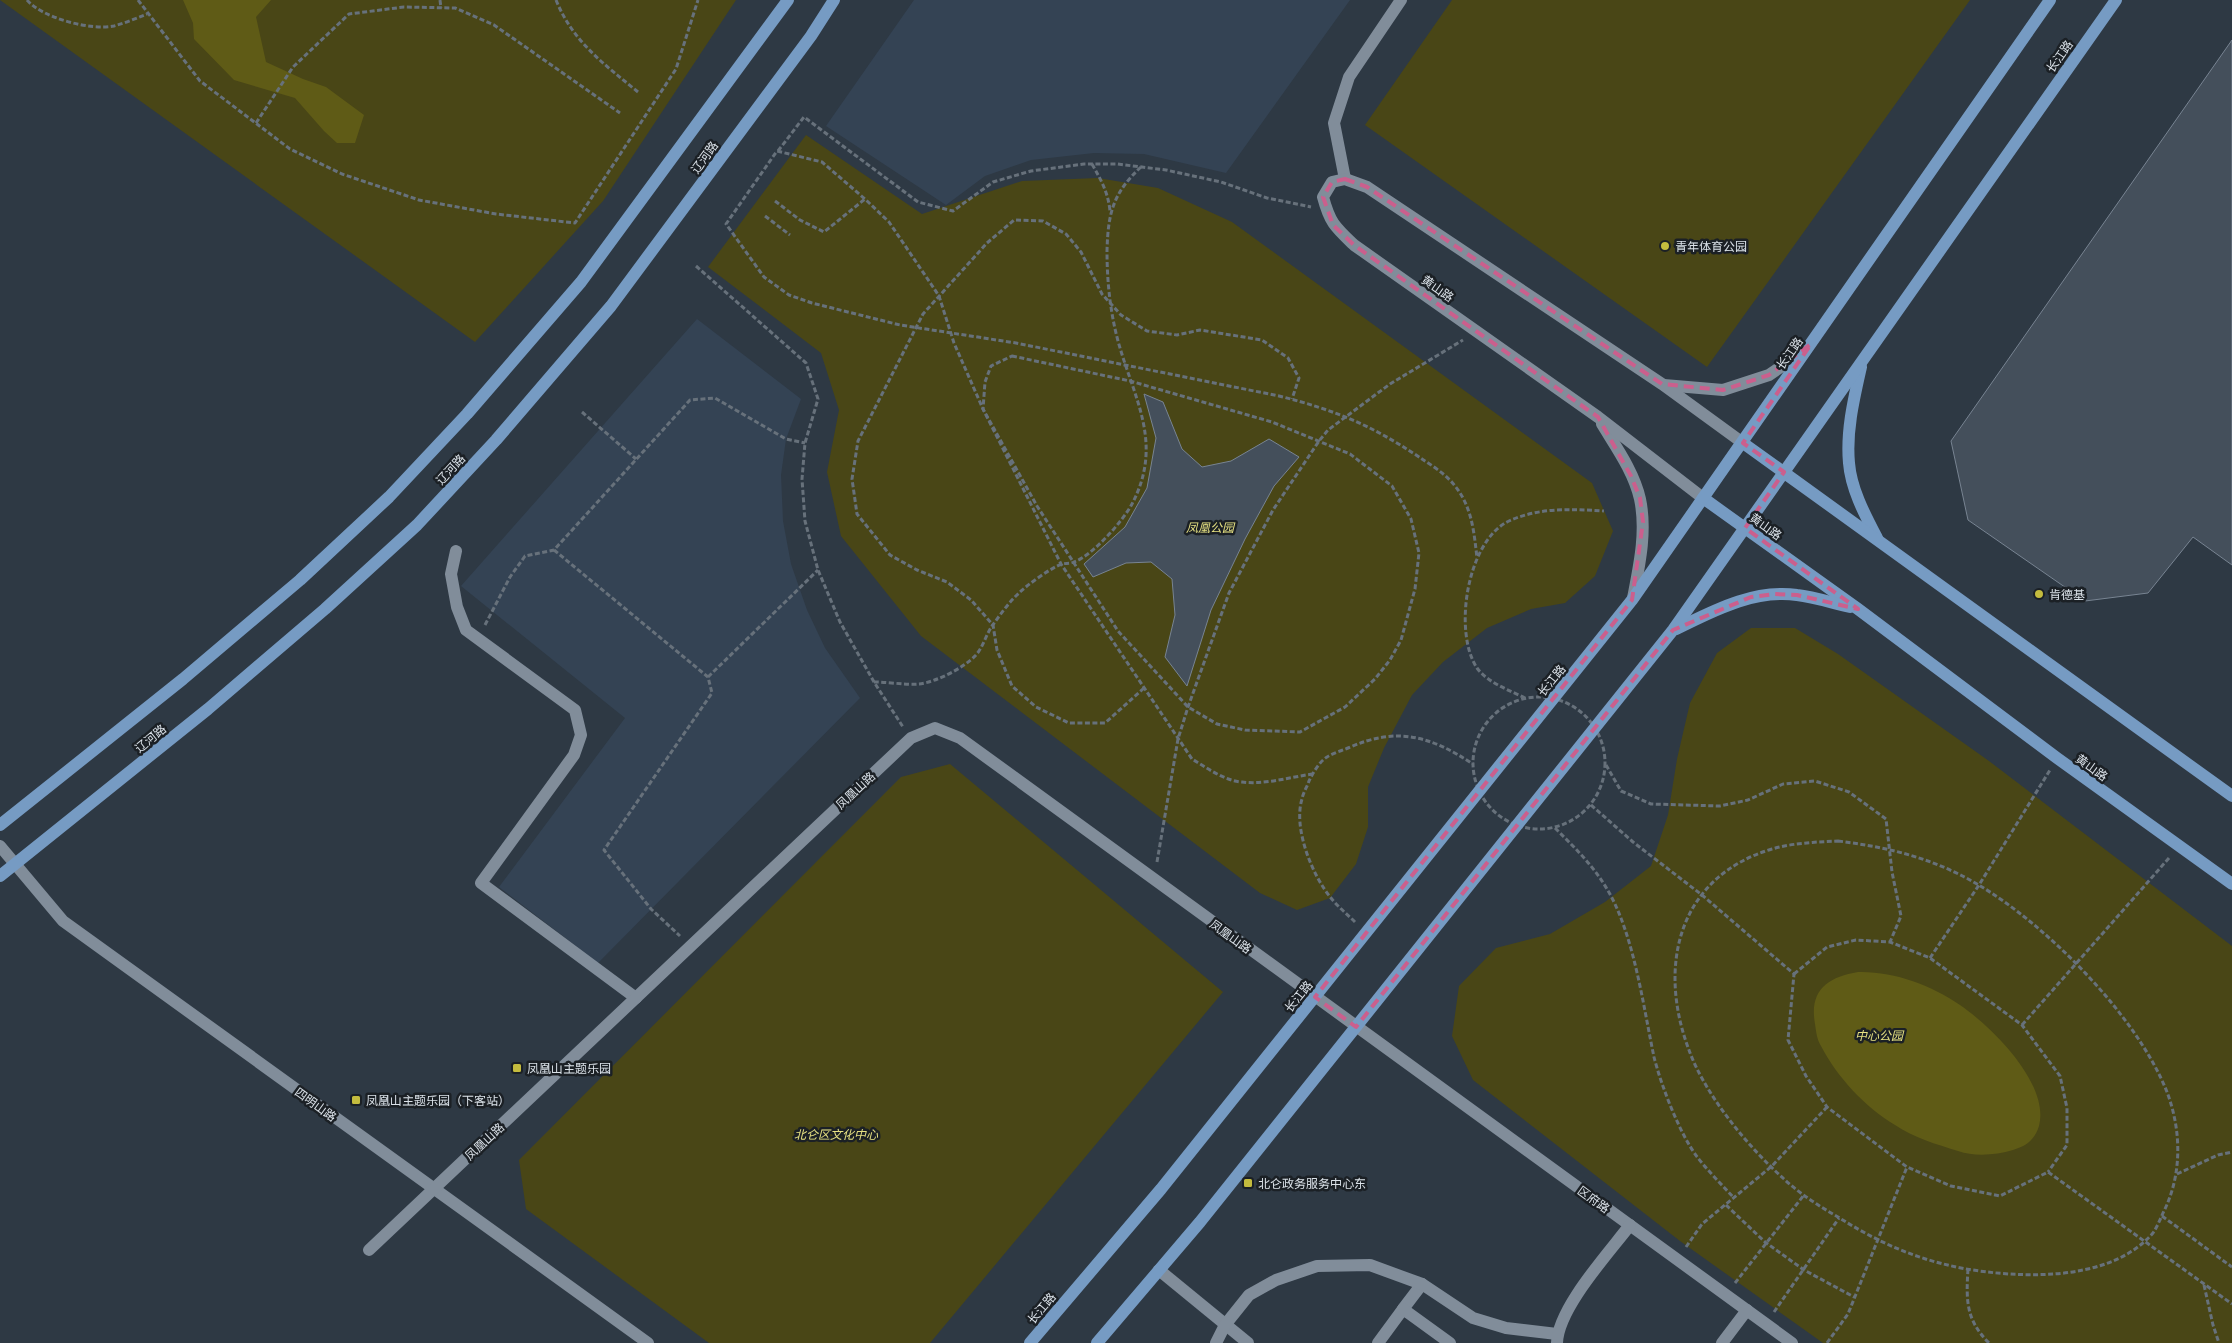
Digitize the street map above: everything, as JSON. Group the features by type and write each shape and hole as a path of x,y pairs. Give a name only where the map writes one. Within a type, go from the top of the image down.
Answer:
{"main road":[{"name":"辽河路","path":"0,826 183,679 300,580 389,497 467,414 581,282 788,0"},
{"name":"辽河路","path":"0,876 208,709 325,609 417,524 496,440 611,306 811,36 834,0"},
{"name":"长江路","path":"1030,1343 1161,1190 1632,600 2050,0"},
{"name":"长江路","path":"1097,1343 1159,1270 1673,630 2116,0"},
{"path":"1862,361 1851,425 1849,463 1861,505 1878,540"},
{"path":"1743,442 2232,796"},
{"name":"黄山路","path":"1703,498 1858,609 2057,758 2232,884"},
{"path":"1673,630 1751,597 1775,594 1797,595 1858,609"}],"street":[{"path":"1344,179 1334,123 1349,77 1401,0"},
{"path":"1327,210 1323,197 1332,182 1344,179 1367,187 1662,384 1743,442"},
{"name":"黄山路","path":"1327,210 1333,226 1354,245 1598,417 1703,498"},
{"path":"1662,384 1723,390 1769,375 1791,361 1811,344"},
{"path":"1598,417 1623,459 1640,498 1643,522 1639,563 1632,600"},
{"path":"456,551 451,574 457,607 466,630 575,710 581,735 574,755 481,883 636,998"},
{"name":"凤凰山路","path":"369,1250 911,738 935,728 960,738 1396,1055"},
{"name":"四明山路","path":"0,846 63,921 648,1343"},
{"name":"区府路","path":"1396,1055 1792,1343"},
{"path":"1216,1343 1225,1326 1249,1295 1276,1280 1317,1266 1370,1265 1422,1284 1473,1318 1506,1328 1557,1338 1568,1308 1630,1225"},
{"path":"1159,1270 1248,1343"},
{"path":"1378,1343 1422,1284"},
{"path":"1403,1309 1450,1343"},
{"path":"1722,1343 1747,1310"}],"path":[{"path":"27,0 32,6 72,24 112,27 147,14"},
{"path":"138,0 200,81 290,149 342,174 419,200 496,214 574,223 676,68 698,0"},
{"path":"440,0 441,8"},
{"path":"556,0 573,34 605,65 638,92"},
{"path":"256,123 293,67 349,14 404,8 455,8 494,25 620,112"},
{"path":"1327,210 1267,198 1221,182 1141,166 1092,164 1031,171 993,182 953,211 918,202 804,117 777,151 726,224 764,277 789,295 812,303 927,330 1016,343 1292,399 1347,416 1383,433 1437,469 1454,485 1466,504 1473,523 1477,558"},
{"path":"777,151 822,162 889,222 939,296 954,343 983,409 1061,564 1192,759 1214,772 1240,782 1258,783 1313,774"},
{"path":"874,682 919,684 949,675 975,656 993,625 1019,593 1061,564 1074,562 1097,545 1116,528 1132,505 1141,482 1146,456 1146,435 1141,407 1125,365 1110,302 1107,266 1109,198 1104,184 1092,164"},
{"path":"1110,214 1115,198 1130,177 1141,166"},
{"path":"775,201 800,220 824,232 865,199"},
{"path":"765,216 790,234"},
{"path":"1144,688 1105,723 1068,723 1036,707 1012,686 997,650 993,625 971,600 947,582 917,570 890,555 857,514 852,479 858,441 923,314 987,243 1014,220 1043,221 1066,234 1076,246 1102,294 1121,314 1147,331 1177,335 1200,330 1262,340 1288,358 1299,378 1292,399"},
{"path":"696,266 806,363 818,399 805,443 802,479 805,521 818,570 840,622 874,682 911,738"},
{"path":"1155,880 1163,819 1178,739 1188,707 1228,593 1273,510 1328,430 1390,384 1476,332"},
{"path":"1012,356 1130,381 1272,422 1350,454 1392,486 1411,519 1419,553 1415,589 1400,640 1390,660 1375,679 1345,707 1300,732 1245,730 1217,724 1188,707 1118,631 1036,506 983,409 985,382 991,366 1012,356"},
{"path":"478,639 510,577 525,556 554,550 690,400 715,398 786,439 805,443"},
{"path":"582,412 636,459"},
{"path":"1526,699 1493,682 1478,668 1468,644 1466,611 1473,567 1486,540 1506,523 1541,510 1604,511"},
{"path":"554,550 708,677 712,693 604,850 651,909 691,946"},
{"path":"708,677 818,570"},
{"path":"1475,780 1473,751 1481,730 1495,713 1514,701 1541,697"},
{"path":"1558,699 1577,708 1593,724"},
{"path":"1366,932 1330,898 1306,852 1300,827 1301,800 1313,774 1326,758 1363,741 1390,736 1409,735 1435,743 1452,750 1473,764"},
{"path":"1601,738 1606,765 1621,791 1651,804 1720,806 1748,800 1783,784 1815,781 1849,792 1886,819 1892,872 1901,916 1890,942"},
{"path":"1930,958 1979,885 2057,758"},
{"path":"1529,828 1555,828 1575,820 1592,805 1602,786 1606,765"},
{"path":"1480,794 1493,812 1512,824"},
{"path":"1592,805 1633,842 1702,895 1794,974"},
{"path":"1555,828 1591,864 1608,890 1624,925 1644,1001 1655,1059 1675,1115 1697,1157 1734,1198"},
{"path":"1838,841 1890,849 1943,866 1979,885 2013,908 2077,964 2109,999 2149,1057 2167,1092 2176,1122 2177,1174 2162,1216 2154,1231 2132,1251 2108,1263 2051,1275 1986,1273 1925,1260 1876,1240 1839,1218 1784,1180 1726,1116 1689,1053 1677,1013 1674,982 1678,940 1689,914 1702,895 1714,880 1736,865 1773,848 1804,843 1838,841"},
{"path":"2022,1025 2180,847"},
{"path":"1856,940 1890,942 1930,958 2022,1025 2060,1076 2067,1108 2066,1145 2048,1172 2000,1196 1951,1186 1907,1167 1827,1107 1806,1076 1788,1040 1794,974 1828,947 1856,940"},
{"path":"1678,1260 1702,1224 1772,1166 1827,1107"},
{"path":"2177,1174 2218,1155 2232,1152"},
{"path":"1827,1343 1848,1314 1876,1240 1907,1167"},
{"path":"2048,1172 2232,1304"},
{"path":"1726,1295 1765,1242 1804,1195"},
{"path":"1726,1205 1765,1242 1804,1270 1854,1298"},
{"path":"2162,1216 2232,1267"},
{"path":"1766,1324 1839,1218"},
{"path":"1968,1270 1966,1295 1969,1314 1978,1332 1990,1343"},
{"path":"2204,1284 2219,1343"}],"highlighted area":[{"path":"1345,179 1367,187 1662,384 1723,390 1769,375 1811,344 1743,443 1784,472 1745,528 1858,609 1797,595 1775,594 1751,597 1673,630 1356,1027 1315,997 1632,600 1643,522 1640,498 1631,476 1598,417 1354,245 1333,225 1327,210 1323,197 1332,182"}],"shaded area":[{"path":"183,0 271,0 256,17 266,62 326,87 364,115 355,143 337,143 295,98 234,80 194,39 193,23"},
{"path":"914,0 1350,0 1226,173 1144,154 1094,153 1031,160 985,176 946,205 826,126"},
{"path":"697,319 801,399 786,439 781,475 783,521 791,564 807,610 825,648 860,698 598,963 499,887 625,718 461,586"},
{"path":"1871,972 1898,977 1937,991 1960,1005 1987,1027 2016,1058 2036,1092 2040,1110 2039,1126 2030,1141 2018,1148 2000,1153 1978,1155 1965,1153 1933,1143 1902,1130 1863,1100 1835,1069 1820,1044 1816,1032 1814,1012 1818,994 1829,982 1847,974"}],"green space":[{"path":"0,0 736,0 603,201 475,342"},
{"name":"青年体育公园","path":"1452,0 1970,0 1707,367 1365,125"},
{"name":"凤凰公园","path":"806,135 922,214 1022,181 1098,178 1158,188 1232,222 1592,483 1613,531 1595,576 1565,603 1531,609 1487,628 1443,662 1412,695 1384,748 1368,787 1368,827 1356,864 1330,898 1297,910 1260,893 921,636 841,536 827,472 839,410 821,353 708,267"},
{"name":"中心公园","path":"1751,628 1795,628 1838,654 1989,761 2232,946 2232,1343 1823,1343 1680,1241 1473,1080 1452,1036 1459,986 1496,948 1550,934 1605,902 1651,866 1668,815 1677,759 1690,703 1717,653"},
{"name":"北仑区文化中心","path":"950,764 1223,992 930,1343 709,1343 526,1209 519,1160 901,777"}],"building":[{"path":"2232,40 2232,565 2193,537 2148,593 2085,601 1968,520 1951,441"},
{"path":"1144,394 1163,402 1182,449 1202,467 1231,461 1269,439 1299,457 1274,486 1245,539 1211,610 1187,686 1165,657 1175,615 1172,579 1151,562 1126,563 1093,577 1084,564 1125,527 1147,488 1156,438"}],"place":[{"name":"青年体育公园","path":"1665,246"},
{"name":"肯德基","path":"2039,594"},
{"name":"凤凰山主题乐园","path":"517,1068"},
{"name":"凤凰山主题乐园（下客站）","path":"356,1100"},
{"name":"北仑政务服务中心东","path":"1248,1183"}]}
